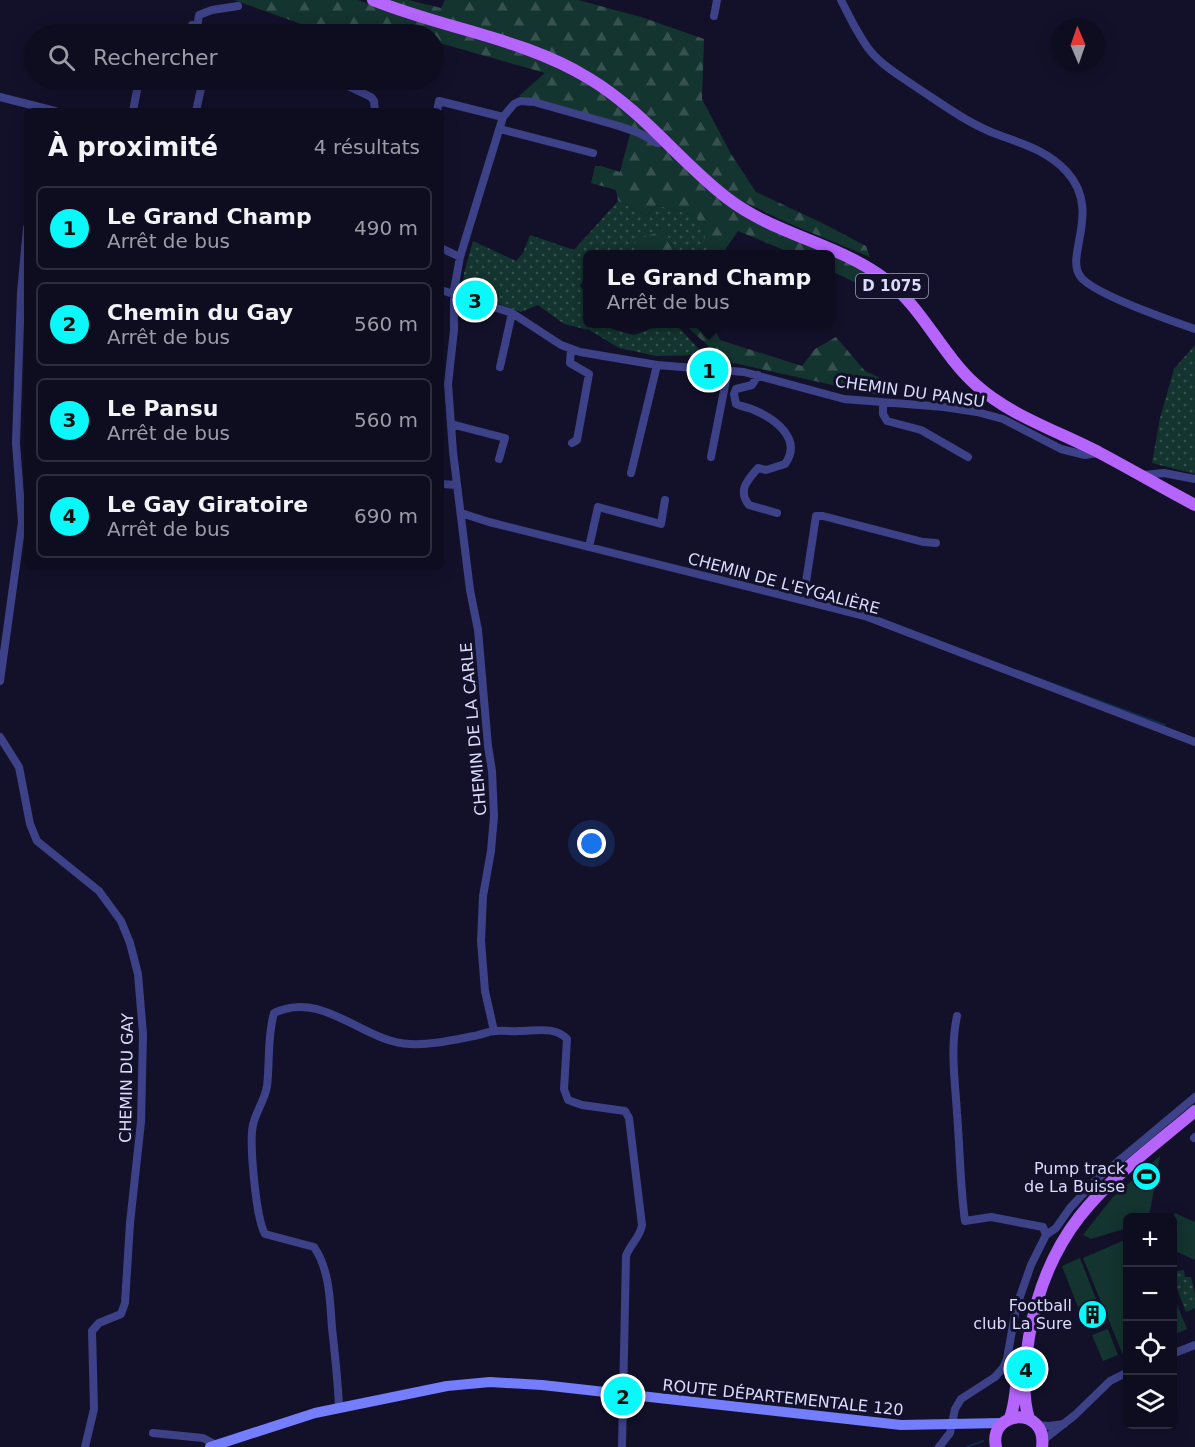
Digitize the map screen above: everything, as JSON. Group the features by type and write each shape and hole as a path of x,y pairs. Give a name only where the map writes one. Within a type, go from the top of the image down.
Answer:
{"main road":[{"name":"D 1075","path":"372,0 528,49 560,62 591,79 645,120 698,173 731,201 766,221 834,249 887,280 926,323 962,370 994,399 1020,415 1098,453 1195,505"},
{"path":"1042,1444 1023,1394 1034,1308 1051,1260 1073,1223 1103,1189 1195,1111"},
{"path":"995,1444 995,1435 1006,1421 1015,1403 1015,1387 1027,1349"},
{"path":"1006,1421 1023,1417 1033,1422"}],"street":[{"path":"714,16 717,0"},
{"path":"841,0 867,47 892,70 962,118 1042,151 1068,173 1081,198 1083,210 1083,225 1076,267 1078,274 1084,280 1099,290 1157,316 1195,329"},
{"path":"198,24 199,15 212,10 238,6"},
{"path":"192,24 194,16"},
{"path":"134,108 137,90"},
{"path":"197,108 201,90"},
{"path":"356,90 371,97 375,108"},
{"path":"0,97 43,108"},
{"path":"438,108 440,101 503,117 514,104 520,101 534,102 619,126 657,143 667,142"},
{"name":"CHEMIN DE LA CARLE","path":"494,1031 485,991 481,941 483,896 494,816 492,771 478,630 470,590 457,485 448,384 454,330 454,295 460,257 503,117"},
{"path":"500,129 593,153"},
{"path":"444,249 460,257"},
{"path":"0,681 22,522 16,443 24,260"},
{"name":"CHEMIN DU PANSU","path":"444,291 512,313 571,349 657,365 728,370 758,375 844,399 977,412 1003,419 1061,449 1085,455 1098,453"},
{"path":"501,367 512,313"},
{"path":"571,349 570,363 589,374 577,440 572,443"},
{"path":"631,473 657,365"},
{"path":"711,457 728,370"},
{"path":"758,375 752,385 736,389 734,394 736,404 755,410 779,425 788,435 791,447 784,464 766,471 758,468 745,483 744,495 749,505 777,513"},
{"path":"883,403 883,414 887,421 921,430 968,457"},
{"path":"451,424 506,438 499,459"},
{"path":"1140,476 1164,473 1195,479"},
{"path":"444,484 457,485"},
{"path":"589,547 598,507 661,524 665,500"},
{"name":"CHEMIN DE L'EYGALIÈRE","path":"461,513 489,522 865,616 1195,741"},
{"path":"799,599 806,582 816,516 923,542 936,543"},
{"name":"CHEMIN DU GAY","path":"0,737 20,767 30,824 37,841 99,891 121,921 130,943 138,974 143,1034 141,1122 124,1307 118,1317 99,1323 92,1331 94,1409 85,1447"},
{"path":"339,1408 331,1308 320,1256 314,1247 265,1234 261,1227 256,1202 253,1125 267,1089 269,1029 274,1013 284,1008 313,1009 338,1016 401,1044 435,1042 494,1031 544,1030 562,1033 567,1039 564,1089 568,1100 582,1105 626,1111 642,1226 640,1235 629,1247 626,1256 622,1447"},
{"path":"957,1016 953,1035 953,1079 965,1221 992,1217 1043,1227 1046,1235"},
{"path":"958,1425 955,1408 961,1399 995,1377 1003,1368 1007,1359 1017,1308 1031,1265 1046,1235 1056,1228 1070,1208 1097,1179 1195,1097"},
{"path":"1177,1352 1195,1345"},
{"path":"1042,1444 1110,1381 1123,1374"},
{"name":"ROUTE DÉPARTEMENTALE 120","path":"212,1446 233,1444 282,1423 339,1408 447,1386 490,1382 542,1385 623,1396 901,1425 958,1425 1006,1421"},
{"path":"1033,1422 1050,1426 1065,1424"},
{"path":"958,1425 982,1429 995,1444"},
{"path":"939,1447 958,1425"},
{"path":"153,1433 203,1438 212,1446"}],"green space":[{"path":"234,0 358,0 428,24 301,24"},
{"path":"387,0 408,0 441,8 445,0 578,0 641,17 704,39 702,99 731,154 756,192 866,246 870,257 788,223 727,194 642,111 586,70 544,49"},
{"path":"444,29 550,62 617,101 704,186 827,250 783,250 738,231 725,250 710,250 696,216 656,205 647,216 618,201 616,190 591,183 595,166 620,172 630,134 519,96 545,73 444,44"},
{"path":"618,201 647,216 656,205 697,216 710,250 675,250 664,230 634,241 641,250 583,250 583,280 580,286 583,289 583,328 610,328 634,335 653,328 680,328 704,355 656,356 619,348 589,330 564,324 538,305 521,312 462,291 464,273 473,241 516,261 523,253 530,235 574,250"},
{"path":"664,230 675,250 641,250 633,241"},
{"path":"835,254 862,268 882,295 835,273"},
{"path":"688,328 714,328 720,340 802,366 815,349 836,337 865,371 892,383 877,395 725,361"},
{"path":"1195,345 1195,474 1152,463 1160,418 1174,369"},
{"name":"Pump track de La Buisse","path":"1160,1156 1150,1213 1123,1213 1123,1229 1091,1239 1083,1235 1112,1198"},
{"path":"1177,1214 1195,1222 1195,1260 1177,1252"},
{"path":"1123,1241 1123,1355 1083,1258"},
{"path":"1080,1258 1096,1299 1078,1307 1062,1266"},
{"path":"1184,1270 1185,1277 1191,1277 1195,1294 1195,1308 1186,1312 1177,1289 1177,1271"},
{"path":"1177,1305 1187,1329 1177,1333"},
{"path":"1108,1329 1118,1355 1103,1361 1092,1335"}],"waterway":[{"path":"1021,672 1165,725"},
{"path":"967,1447 983,1441"}],"place":[{"name":"Le Pansu","path":"475,300"},
{"name":"Le Grand Champ","path":"709,370"},
{"name":"Pump track de La Buisse","path":"1146,1177"},
{"name":"Football club La Sure","path":"1093,1314"},
{"name":"Le Gay Giratoire","path":"1026,1369"},
{"name":"Chemin du Gay","path":"623,1396"}]}
